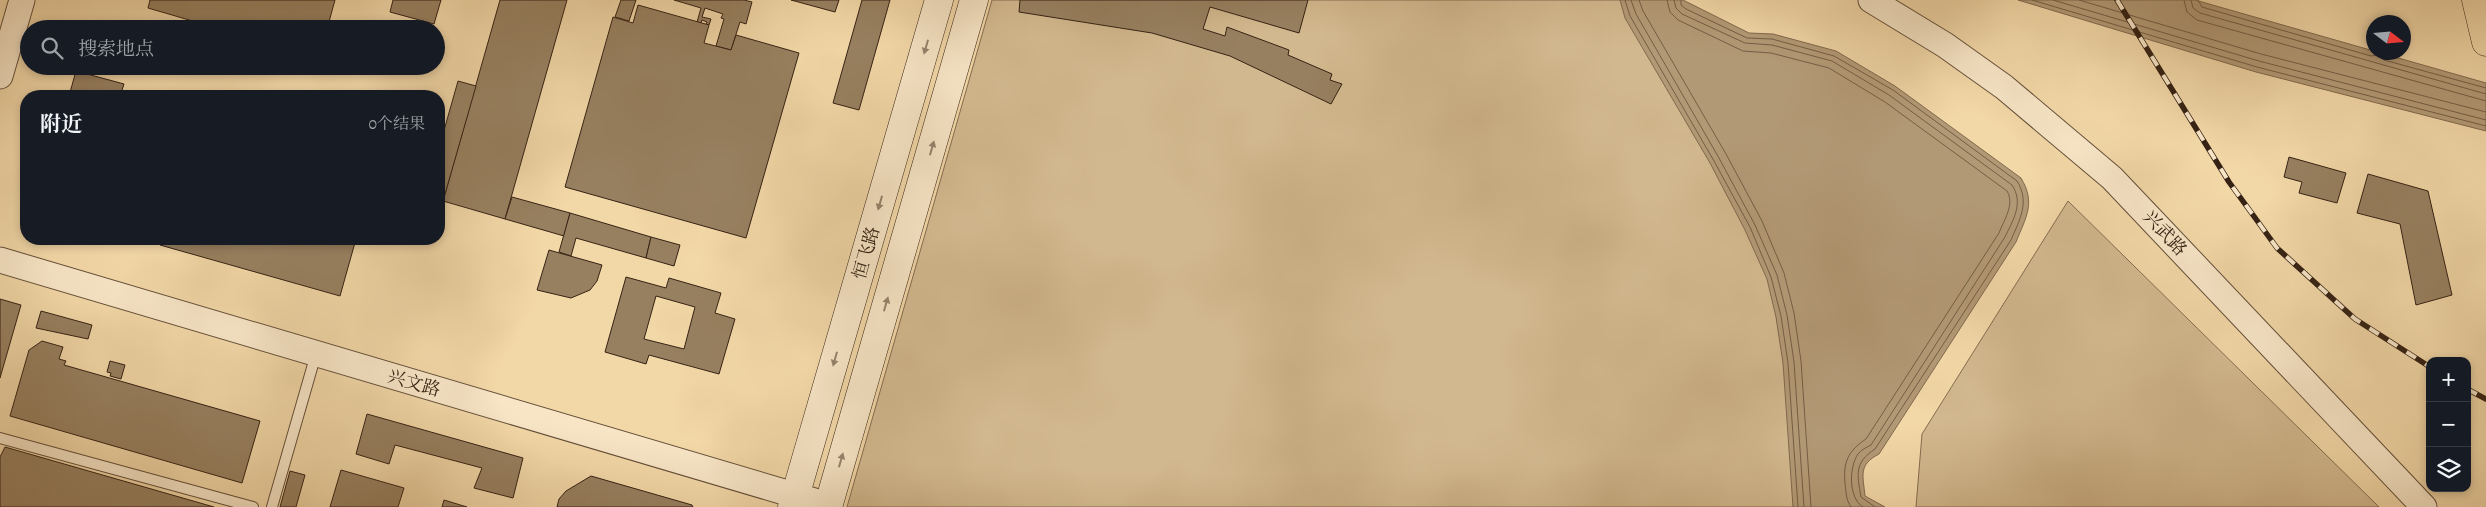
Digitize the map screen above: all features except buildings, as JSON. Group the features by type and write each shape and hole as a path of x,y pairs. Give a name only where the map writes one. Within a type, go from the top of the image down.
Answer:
{"main road":[{"name":"恒飞路","path":"794,501 939,0"},
{"name":"恒飞路","path":"828,506 974,0"},
{"path":"2476,0 2486,42"}],"street":[{"path":"0,76 22,0"},
{"name":"兴武路","path":"1871,0 1945,44 2004,87 2112,178 2424,507"},
{"name":"兴文路","path":"0,260 316,354 794,501 828,506"}],"lane":[{"path":"272,507 316,354"},
{"path":"0,438 253,507"}],"shaded area":[{"path":"992,0 1664,0 1759,206 1806,507 847,507"},
{"path":"2068,201 2379,507 1916,507 1922,434"}],"water":[{"path":"1620,0 1683,0 1749,33 1773,34 1836,51 1895,86 2021,178 2026,187 2029,203 2028,210 2016,242 1879,454 1868,462 1863,471 1865,496 1885,507 1793,507 1783,363 1776,317 1767,279 1745,230 1710,163 1625,18"},
{"path":"2018,0 2195,0 2366,49 2366,60 2405,60 2486,83 2486,131 2256,72"}],"railway":[{"path":"2117,0 2229,182 2277,248 2355,319 2426,364"},
{"path":"2471,391 2486,399"}]}
